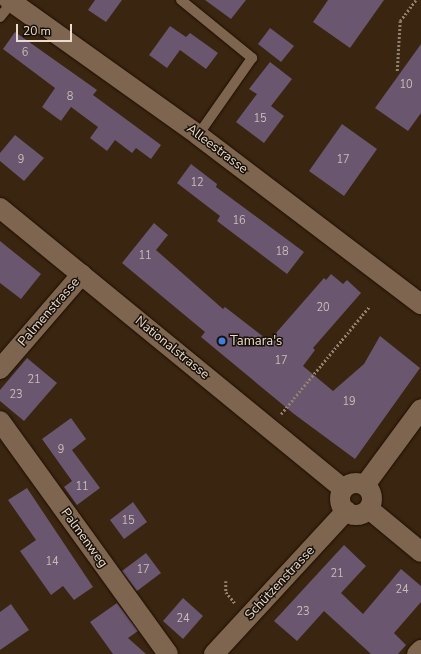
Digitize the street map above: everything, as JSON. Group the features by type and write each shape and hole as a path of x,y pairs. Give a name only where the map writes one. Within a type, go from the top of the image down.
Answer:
{"street":[{"name":"Alleestrasse","path":"7,6 198,135 421,304"},
{"name":"Nationalstrasse","path":"0,208 343,489"},
{"name":"Palmenstrasse","path":"0,369 82,274"},
{"path":"365,485 421,409"},
{"name":"Palmenweg","path":"0,421 168,654"},
{"path":"351,483 365,485 373,499 369,509 360,514 346,512 340,503 343,489 351,483"},
{"path":"369,509 421,552"},
{"name":"Schützenstrasse","path":"214,654 346,512"},
{"path":"416,654 421,650"}],"lane":[{"path":"181,0 252,58 198,135"}],"path":[{"path":"397,71 400,21 416,0"},
{"path":"280,416 369,307"},
{"path":"226,581 226,592 236,607"}],"building":[{"path":"95,0 122,0 106,22 88,10"},
{"path":"205,0 246,0 231,19"},
{"path":"328,0 384,0 350,48 313,22"},
{"path":"170,26 186,37 190,33 218,53 206,69 180,50 167,68 149,55"},
{"path":"270,28 294,46 281,62 258,44"},
{"path":"15,32 97,90 93,95 161,145 151,159 136,148 132,153 115,140 107,151 90,138 98,127 71,107 61,121 42,107 55,88 3,49"},
{"path":"421,44 421,113 408,131 375,108"},
{"path":"270,62 292,79 271,106 284,116 264,143 236,122 257,94 249,89"},
{"path":"342,124 377,149 344,196 309,171"},
{"path":"15,135 44,158 24,181 0,161 0,153"},
{"path":"191,164 217,184 216,187 304,252 287,274 217,221 220,216 177,183"},
{"path":"154,223 168,235 156,250 223,309 225,307 269,341 324,278 326,280 331,274 343,284 347,280 361,293 313,348 315,350 303,366 333,391 364,364 380,336 420,368 355,459 294,414 201,337 205,332 122,263"},
{"path":"0,241 41,274 21,299 0,283"},
{"path":"27,358 57,383 24,421 0,401 0,390"},
{"path":"71,418 86,439 72,450 100,488 77,505 64,487 72,481 42,439"},
{"path":"27,488 93,587 74,600 63,586 51,595 20,551 36,540 8,500"},
{"path":"133,502 147,522 124,539 110,520"},
{"path":"344,545 366,566 341,593 363,614 401,569 421,586 421,602 394,633 406,645 398,654 371,654 324,611 297,641 274,621"},
{"path":"146,553 161,573 137,591 122,571"},
{"path":"183,598 203,616 183,639 163,621"},
{"path":"117,603 138,631 128,638 146,654 113,654 90,622"},
{"path":"11,604 29,630 0,650 0,612"}],"place":[{"name":"Tamara's","path":"222,341"}]}
